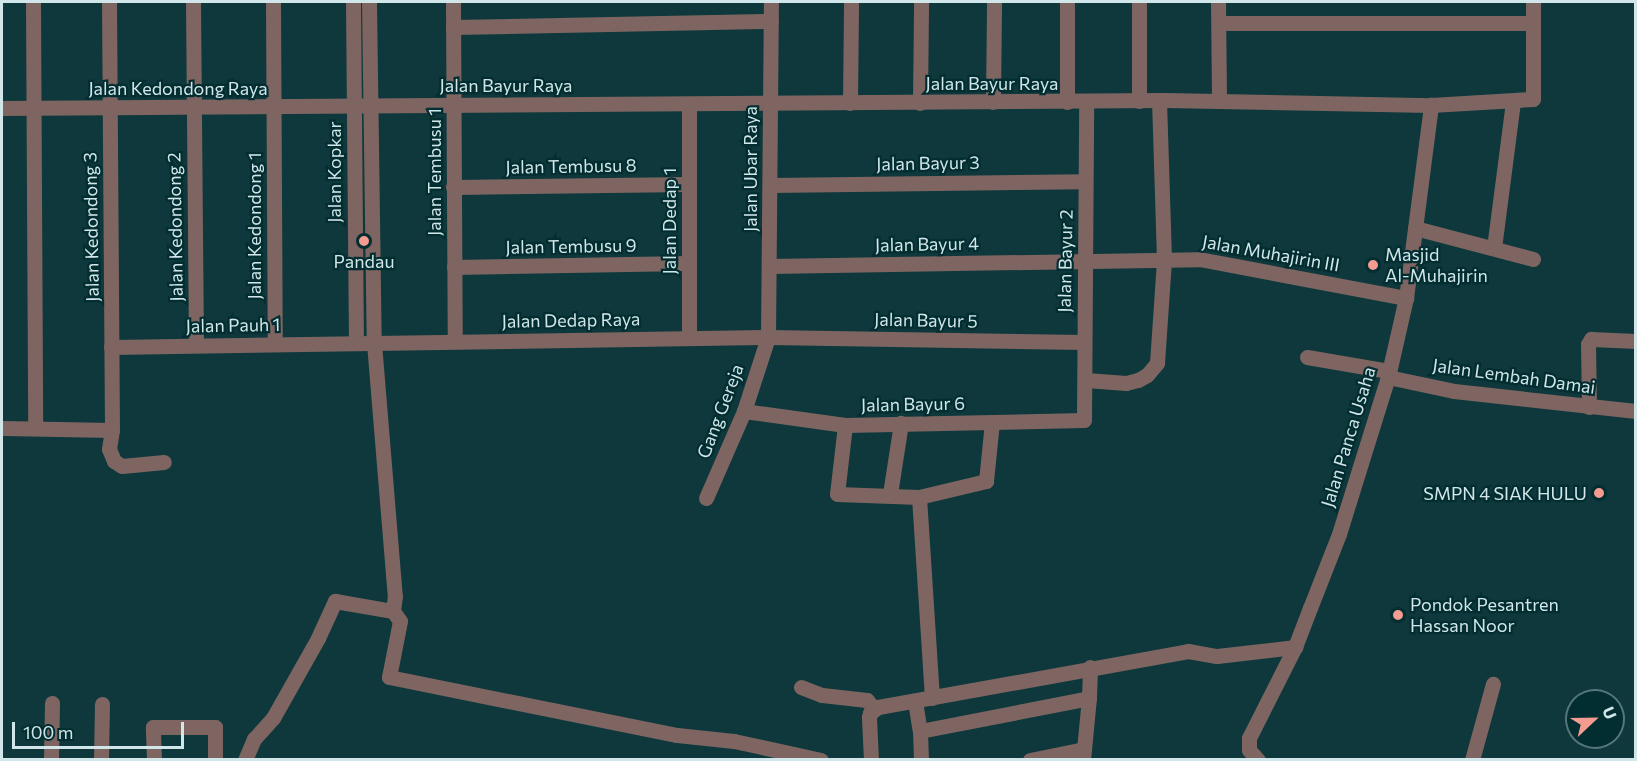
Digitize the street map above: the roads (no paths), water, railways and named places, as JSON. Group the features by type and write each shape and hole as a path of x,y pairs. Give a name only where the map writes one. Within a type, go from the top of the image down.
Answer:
{"street":[{"path":"33,2 35,427"},
{"name":"Jalan Kedondong 3","path":"109,2 112,430 109,449 114,461 122,466 164,462"},
{"name":"Jalan Kedondong 2","path":"192,2 196,344"},
{"name":"Jalan Kedondong 1","path":"273,2 275,344"},
{"name":"Jalan Kopkar","path":"353,2 356,343"},
{"name":"Jalan Kopkar","path":"369,2 374,342 395,596 393,611 400,621 388,675 391,678 677,735 734,741 821,759"},
{"name":"Jalan Tembusu 1","path":"453,2 454,341"},
{"name":"Jalan Ubar Raya","path":"768,337 771,2"},
{"path":"850,2 850,104"},
{"path":"920,103 921,2"},
{"path":"993,102 994,2"},
{"path":"1067,2 1067,102"},
{"path":"1139,2 1139,101"},
{"path":"1218,2 1219,101"},
{"name":"Jalan Bayur Raya","path":"354,105 689,105 1159,100 1431,105 1533,99 1533,2"},
{"path":"453,27 771,21"},
{"path":"1219,23 1533,23"},
{"path":"1086,380 1126,383 1147,375 1157,363 1164,259 1159,100"},
{"path":"1494,248 1513,100"},
{"name":"Jalan Bayur 2","path":"1084,420 1086,102"},
{"name":"Jalan Kedondong Raya","path":"2,108 273,108 354,105"},
{"name":"Jalan Dedap 1","path":"689,105 689,338"},
{"name":"Jalan Panca Usaha","path":"1258,759 1249,750 1249,738 1294,647 1339,534 1389,374 1406,298 1431,105"},
{"name":"Jalan Bayur 3","path":"770,185 1085,181"},
{"name":"Jalan Tembusu 8","path":"453,187 689,184"},
{"path":"1415,228 1533,259"},
{"name":"Jalan Muhajirin III","path":"1085,261 1199,259 1406,298"},
{"name":"Jalan Bayur 4","path":"769,266 1085,261"},
{"name":"Jalan Tembusu 9","path":"454,267 688,263"},
{"path":"356,318 364,323 373,316"},
{"name":"Jalan Bayur 5","path":"768,337 1084,342"},
{"name":"Jalan Dedap Raya","path":"374,342 768,337"},
{"name":"Gang Gereja","path":"706,498 744,411 768,337"},
{"path":"1589,407 1588,344 1591,339 1635,341"},
{"name":"Jalan Pauh 1","path":"111,347 374,342"},
{"name":"Jalan Lembah Damai","path":"1307,357 1389,374 1454,391 1635,411"},
{"name":"Jalan Bayur 6","path":"744,411 845,425 1084,420"},
{"path":"845,425 837,494 857,497 890,494 919,497 986,481 992,422"},
{"path":"890,494 901,423"},
{"path":"2,428 112,430"},
{"path":"919,497 932,698"},
{"path":"245,759 254,740 278,708 335,601 393,611"},
{"path":"874,709 1090,667 1188,651 1217,656 1294,647"},
{"path":"1030,759 1084,754 1090,667"},
{"path":"1472,759 1493,684"},
{"path":"801,687 822,695 867,700 874,709"},
{"path":"920,731 1089,698"},
{"path":"915,701 920,731 921,759"},
{"path":"51,759 52,703"},
{"path":"101,759 102,704"},
{"path":"871,759 870,717 874,709"},
{"path":"154,759 153,727 215,727 215,759"}],"place":[{"name":"Pandau","path":"364,241"},
{"name":"Masjid Al-Muhajirin","path":"1373,265"},
{"name":"SMPN 4 SIAK HULU","path":"1599,493"},
{"name":"Pondok Pesantren Hassan Noor","path":"1398,615"}]}
